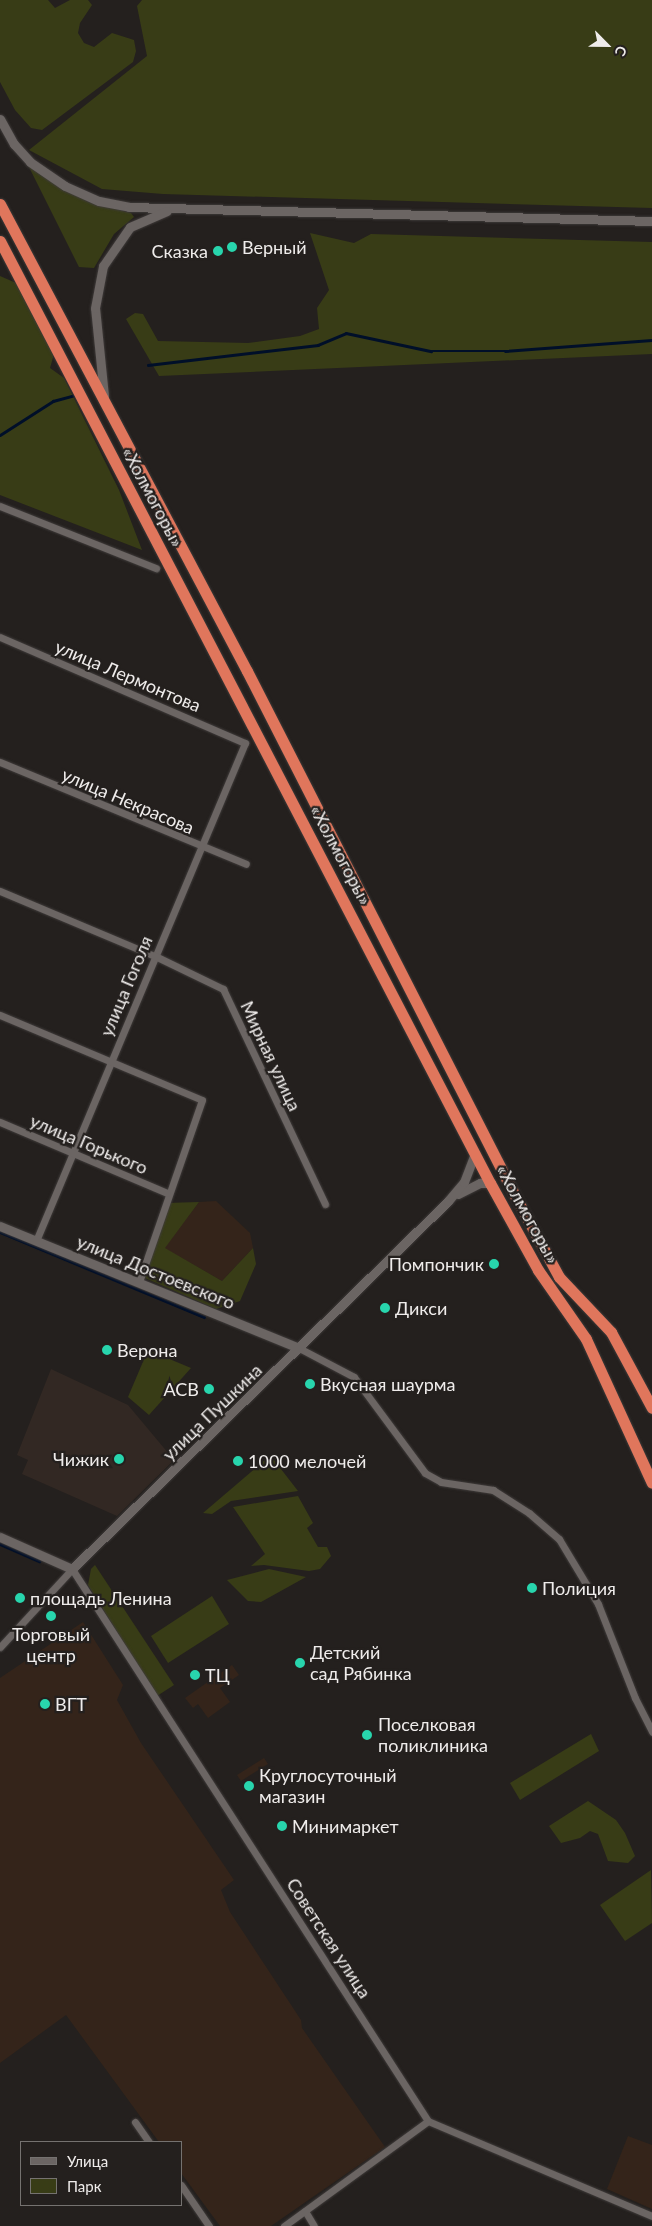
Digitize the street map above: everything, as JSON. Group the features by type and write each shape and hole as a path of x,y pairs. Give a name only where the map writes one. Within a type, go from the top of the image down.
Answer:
{"highway":[{"name":"«Холмогоры»","path":"0,204 104,396 523,1211 560,1278 611,1332 652,1408"},
{"name":"«Холмогоры»","path":"0,241 490,1183 538,1270 586,1339 652,1483"}],"street":[{"path":"0,119 14,144 30,162 65,186 99,201 129,207 652,221"},
{"path":"104,396 95,308 104,266 130,227 144,218 176,209"},
{"path":"0,506 156,568"},
{"name":"улица Лермонтова","path":"0,637 245,743"},
{"name":"улица Гоголя","path":"36,1241 245,743"},
{"name":"улица Некрасова","path":"0,762 200,847 246,864"},
{"name":"Мирная улица","path":"0,891 155,956 223,989 324,1204"},
{"path":"0,1015 111,1060 202,1100 167,1193 139,1282"},
{"name":"улица Горького","path":"0,1122 167,1193"},
{"path":"448,1201 464,1182 475,1154"},
{"path":"448,1201 467,1188 490,1183"},
{"name":"улица Пушкина","path":"0,1647 72,1569 448,1201"},
{"name":"улица Достоевского","path":"0,1226 299,1348"},
{"path":"299,1348 354,1376 425,1473 441,1482 493,1490 529,1513 559,1539 598,1604 635,1698 652,1732"},
{"path":"0,1537 72,1569"},
{"name":"Советская улица","path":"72,1569 428,2121"},
{"path":"284,2226 428,2121 652,2216"},
{"path":"135,2122 149,2141"},
{"path":"182,2186 209,2226"},
{"path":"305,2211 314,2226"}],"shaded area":[{"path":"216,1201 250,1233 253,1248 222,1281 164,1248 199,1202"},
{"path":"51,1369 128,1405 174,1460 117,1516 22,1474 28,1460 17,1455"},
{"path":"83,1622 123,1685 117,1700 141,1743 234,1880 221,1890 230,1912 301,2020 302,2028 385,2147 271,2226 220,2226 182,2174 182,2141 158,2141 66,2015 0,2063 0,1678"},
{"path":"232,1665 239,1675 220,1688 230,1702 208,1718 198,1704 193,1708 185,1698"},
{"path":"264,1758 268,1764 241,1781 237,1775"},
{"path":"628,2136 652,2145 652,2209 607,2189"}],"green space":[{"path":"0,0 48,0 55,8 70,0 88,0 92,5 80,23 78,33 84,43 94,47 112,33 134,40 136,51 133,62 42,130 31,128 15,110 0,82"},
{"path":"142,0 652,0 652,208 163,194 102,189 29,150 147,56 137,6"},
{"path":"28,165 88,202 131,213 134,217 114,234 94,268 79,267"},
{"path":"310,233 354,243 371,234 652,242 652,354 159,376 126,319 135,313 143,314 158,341 248,343 300,336 319,329 317,308 329,290"},
{"path":"0,276 16,283 54,354 50,368 64,378 119,490 142,550 0,495"},
{"path":"199,1202 165,1248 222,1281 253,1248 256,1264 240,1301 216,1309 145,1278 166,1203"},
{"path":"148,1350 191,1368 149,1415 128,1397"},
{"path":"265,1460 274,1460 298,1491 231,1501 212,1514 203,1513"},
{"path":"298,1496 313,1523 307,1528 318,1547 327,1547 331,1556 320,1569 309,1571 264,1565 251,1566 265,1554 233,1507"},
{"path":"95,1565 174,1685 157,1696 88,1585 91,1569"},
{"path":"269,1569 306,1577 261,1602 248,1601 227,1580"},
{"path":"212,1596 229,1624 168,1663 151,1636"},
{"path":"591,1734 599,1751 520,1800 510,1783"},
{"path":"588,1801 616,1820 625,1833 635,1856 628,1863 608,1861 598,1834 590,1831 580,1838 561,1843 549,1826"},
{"path":"651,1870 652,1923 625,1941 600,1905"}],"waterway":[{"path":"148,365 318,345 346,333 431,351 505,351 652,340"},
{"path":"0,435 53,401 75,395"},
{"path":"0,1232 204,1317"},
{"path":"0,1544 39,1561"}],"place":[{"name":"Верный","path":"232,247"},
{"name":"Сказка","path":"218,251"},
{"name":"Помпончик","path":"494,1264"},
{"name":"Дикси","path":"385,1308"},
{"name":"Верона","path":"107,1350"},
{"name":"Вкусная шаурма","path":"310,1384"},
{"name":"АСВ","path":"209,1389"},
{"name":"Чижик","path":"119,1459"},
{"name":"1000 мелочей","path":"238,1461"},
{"name":"Полиция","path":"532,1588"},
{"name":"площадь Ленина","path":"20,1598"},
{"name":"Торговый центр","path":"51,1616"},
{"name":"Детский сад Рябинка","path":"300,1663"},
{"name":"ТЦ","path":"195,1675"},
{"name":"ВГТ","path":"45,1704"},
{"name":"Поселковая поликлиника","path":"367,1735"},
{"name":"Круглосуточный магазин","path":"249,1786"},
{"name":"Минимаркет","path":"282,1826"}]}
